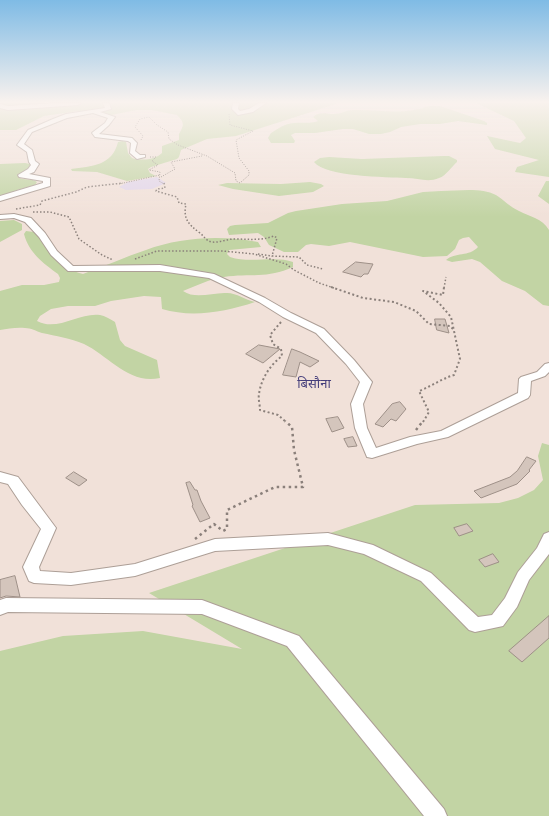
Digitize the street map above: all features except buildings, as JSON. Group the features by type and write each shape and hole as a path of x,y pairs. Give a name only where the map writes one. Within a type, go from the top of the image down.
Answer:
{"street":[{"path":"0,199 47,184 47,180 22,175 31,170 35,164 32,162 30,151 20,145 23,141"},
{"path":"132,141 134,143 132,152 139,158 143,156"},
{"path":"0,217 14,216 28,220 42,235 54,253 71,269 160,268 211,276 262,300 287,315 320,331 350,362 366,382 357,404 361,428 372,454 414,440 444,434 511,402 524,395 525,379 541,374 549,366"},
{"path":"0,477 13,480 27,501 49,528 31,567 34,577 71,579 135,570 215,545 328,539 368,549 426,577 475,625 497,621 511,602 523,576 543,551 549,538"},
{"path":"0,608 6,605 202,607 293,641 437,816"}],"path":[{"path":"141,141 137,154 156,158 152,161 158,165 149,170 160,172 159,181 164,183 164,188 157,189 156,191 177,197 179,202 186,204 186,218 192,228 199,232 204,238 213,242 235,239 252,241 266,240 274,236 277,238 272,256"},
{"path":"172,141 178,145 202,154 235,173 236,181 240,183 249,175 249,170 239,158 236,141"},
{"path":"15,209 40,205 42,201 46,199 53,199 87,187 115,185 160,176 172,172 175,169 171,162 202,156 202,154"},
{"path":"33,212 50,212 69,217 79,239 102,255 117,262"},
{"path":"129,261 157,251 223,251 299,257 307,265 323,270"},
{"path":"254,254 286,264 294,270 320,283 363,298 394,302 416,311 429,324 450,326 454,330"},
{"path":"410,434 421,425 429,412 419,392 434,385 440,379 454,375 460,359 450,317 439,302 423,291 443,295 446,278"},
{"path":"192,540 214,524 223,531 227,529 227,510 238,504 275,487 303,487 295,456 292,427 278,415 260,410 258,395 270,365 282,356 283,351 281,348 273,344 270,335 287,315"}],"shaded area":[{"path":"157,177 166,183 152,189 126,190 119,187 128,182"}],"green space":[{"path":"176,141 202,141 181,150 177,159 148,169 150,173 156,176 127,181 97,172 72,171 71,169 94,165 106,160 115,150 118,142 126,142 128,153 132,158 144,160 156,157 162,153 162,146"},
{"path":"270,141 295,141 294,143 271,143"},
{"path":"490,141 511,141 520,143 522,141 549,141 549,177 515,172 517,167 539,160 495,149"},
{"path":"449,156 457,160 457,162 444,175 431,180 343,173 331,171 314,162 320,158 329,157 362,159"},
{"path":"0,164 30,164 30,167 18,175 18,177 35,181 37,182 35,185 17,190 0,200"},
{"path":"546,181 549,181 549,204 538,196"},
{"path":"310,182 324,186 313,192 279,196 233,189 218,185 227,183 281,184"},
{"path":"462,190 483,191 496,195 516,209 539,220 549,230 549,306 543,305 525,291 502,281 480,262 472,259 452,262 446,260 454,256 470,252 478,247 469,237 459,240 455,249 447,256 423,257 350,242 329,246 311,244 306,245 298,252 284,252 269,245 264,237 258,233 229,235 227,229 230,226 235,225 268,223 288,213 296,211 342,204 387,201 423,192"},
{"path":"14,220 22,224 22,230 0,242 0,221"},
{"path":"26,231 34,232 62,263 76,272 83,274 159,246 173,242 201,238 230,238 258,242 261,247 229,250 227,254 230,257 246,260 286,260 293,262 293,267 275,273 218,278 183,291 193,295 231,293 255,302 232,309 208,313 173,312 162,309 161,297 144,296 111,301 95,306 68,306 51,309 40,316 37,321 45,324 52,324 92,315 100,315 108,318 115,322 120,340 125,346 157,360 160,378 149,379 129,373 93,349 74,340 27,328 0,330 0,291 22,285 44,285 59,282 60,278 58,274 42,262 29,247 24,234"},
{"path":"542,443 549,445 549,816 0,816 0,651 63,636 143,631 242,649 149,593 415,505 499,503 518,498 534,490 543,480 538,456"}],"district":[{"name":"बिसौना","path":"314,384"}]}
